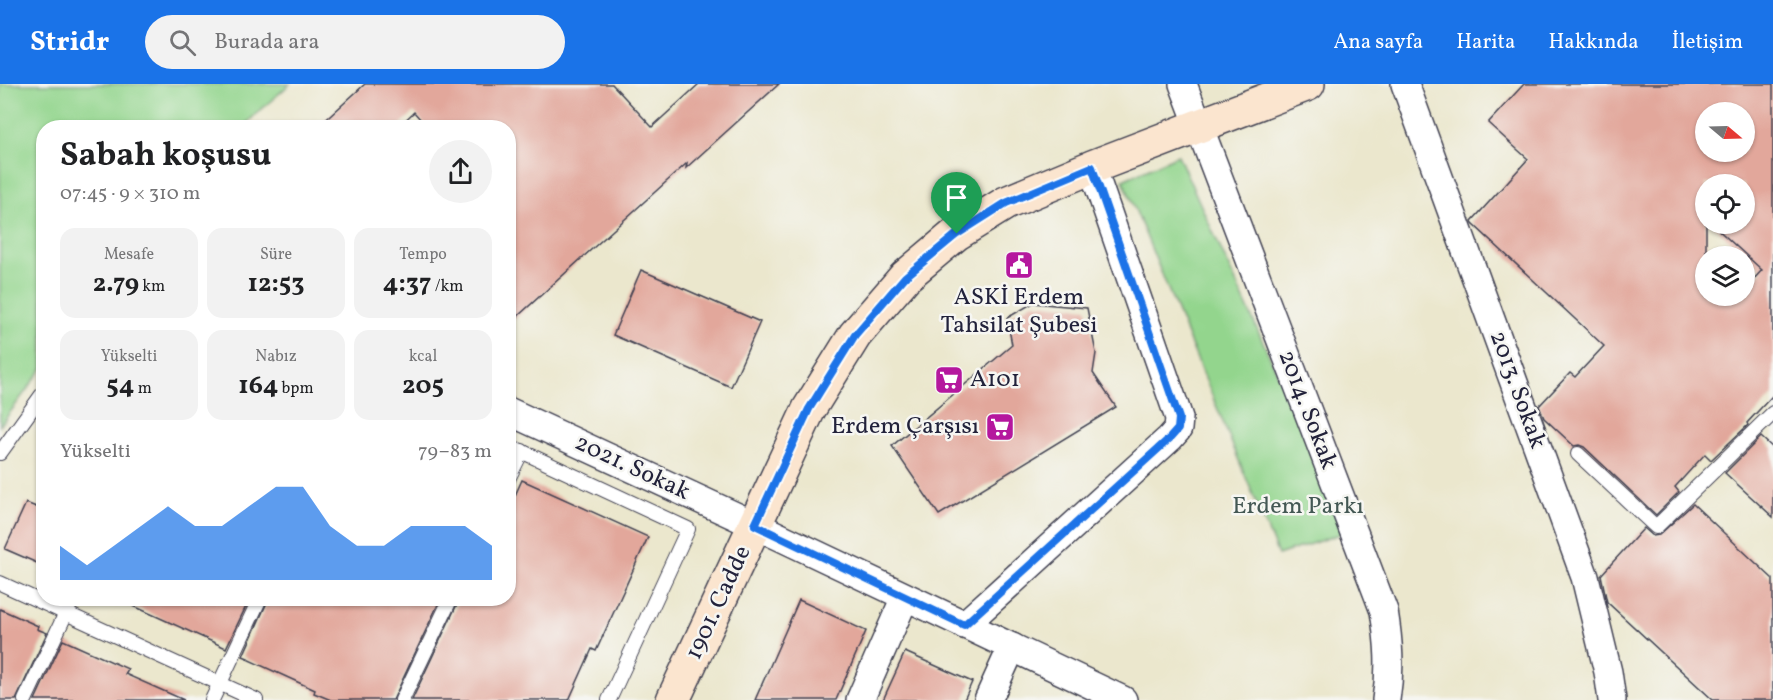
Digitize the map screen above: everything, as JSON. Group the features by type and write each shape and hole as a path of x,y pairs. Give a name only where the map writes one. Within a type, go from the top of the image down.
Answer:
{"street":[{"name":"2014. Sokak","path":"1183,84 1384,611 1389,644 1389,683 1386,700"},
{"name":"1901. Cadde","path":"673,700 809,409 855,335 905,277 957,234 1006,203 1092,167 1308,84"},
{"name":"2013. Sokak","path":"1405,84 1585,577 1608,672 1612,700"},
{"path":"964,625 1178,429 1179,418 1092,167"},
{"name":"2021. Sokak","path":"516,415 755,525 1119,699"},
{"path":"860,700 905,597"},
{"path":"988,700 1012,647"}],"lane":[{"path":"0,453 36,403"},
{"path":"1578,454 1656,527 1773,413"},
{"path":"516,448 688,529 609,700"},
{"path":"516,463 522,451"},
{"path":"0,583 36,599"},
{"path":"51,606 256,700"},
{"path":"25,700 69,606"},
{"path":"212,700 256,606"},
{"path":"402,700 447,606"}],"green space":[{"path":"0,84 290,84 250,120 36,120 36,377 0,426"},
{"name":"Erdem Parkı","path":"1178,155 1349,531 1278,555 1123,180"}],"building":[{"path":"365,84 612,84 652,127 699,84 779,84 686,168 687,163 516,318 516,120 421,120 414,112 406,120 326,120"},
{"path":"1524,84 1773,84 1773,395 1747,423 1748,425 1711,460 1705,454 1675,487 1679,492 1656,515 1584,447 1574,446 1544,418 1539,406 1570,373 1575,377 1604,346 1473,224 1472,221 1528,159 1488,123","holes":["1695,174 1755,174 1755,234 1723,234 1736,246 1755,246 1755,264 1762,270 1755,278 1755,306 1695,306 1695,246 1706,246 1706,234 1695,234"]},
{"path":"641,270 760,322 731,387 613,335"},
{"name":"Erdem Çarşısı","path":"1033,303 1087,308 1096,353 1093,373 1116,407 939,515 892,446 1012,345 1007,318"},
{"path":"1761,437 1773,448 1773,517 1725,473"},
{"path":"522,480 648,537 596,651 592,649 569,700 412,700 456,606 516,606 516,493"},
{"path":"26,503 36,507 36,563 5,549"},
{"path":"1693,504 1773,579 1773,700 1713,700 1607,602 1601,575 1644,528 1653,536 1659,535"},
{"path":"799,600 866,631 836,700 755,700"},
{"path":"134,606 246,606 226,648"},
{"path":"265,606 437,606 393,700 331,700 243,656"},
{"path":"0,609 38,626 37,629 47,633 16,700 0,700"},
{"path":"63,640 128,669 125,674 184,700 35,700"},
{"path":"905,652 972,682 964,700 883,700"}],"place":[{"name":"ASKİ Erdem Tahsilat Şubesi","path":"1019,265"},
{"name":"A101","path":"949,380"},
{"name":"Erdem Çarşısı","path":"1000,427"}],"route":[{"path":"1092,167 1179,418 1178,429 1170,438 964,625 755,525 809,409 855,335 905,277 957,234 1006,203 1092,167"}]}
